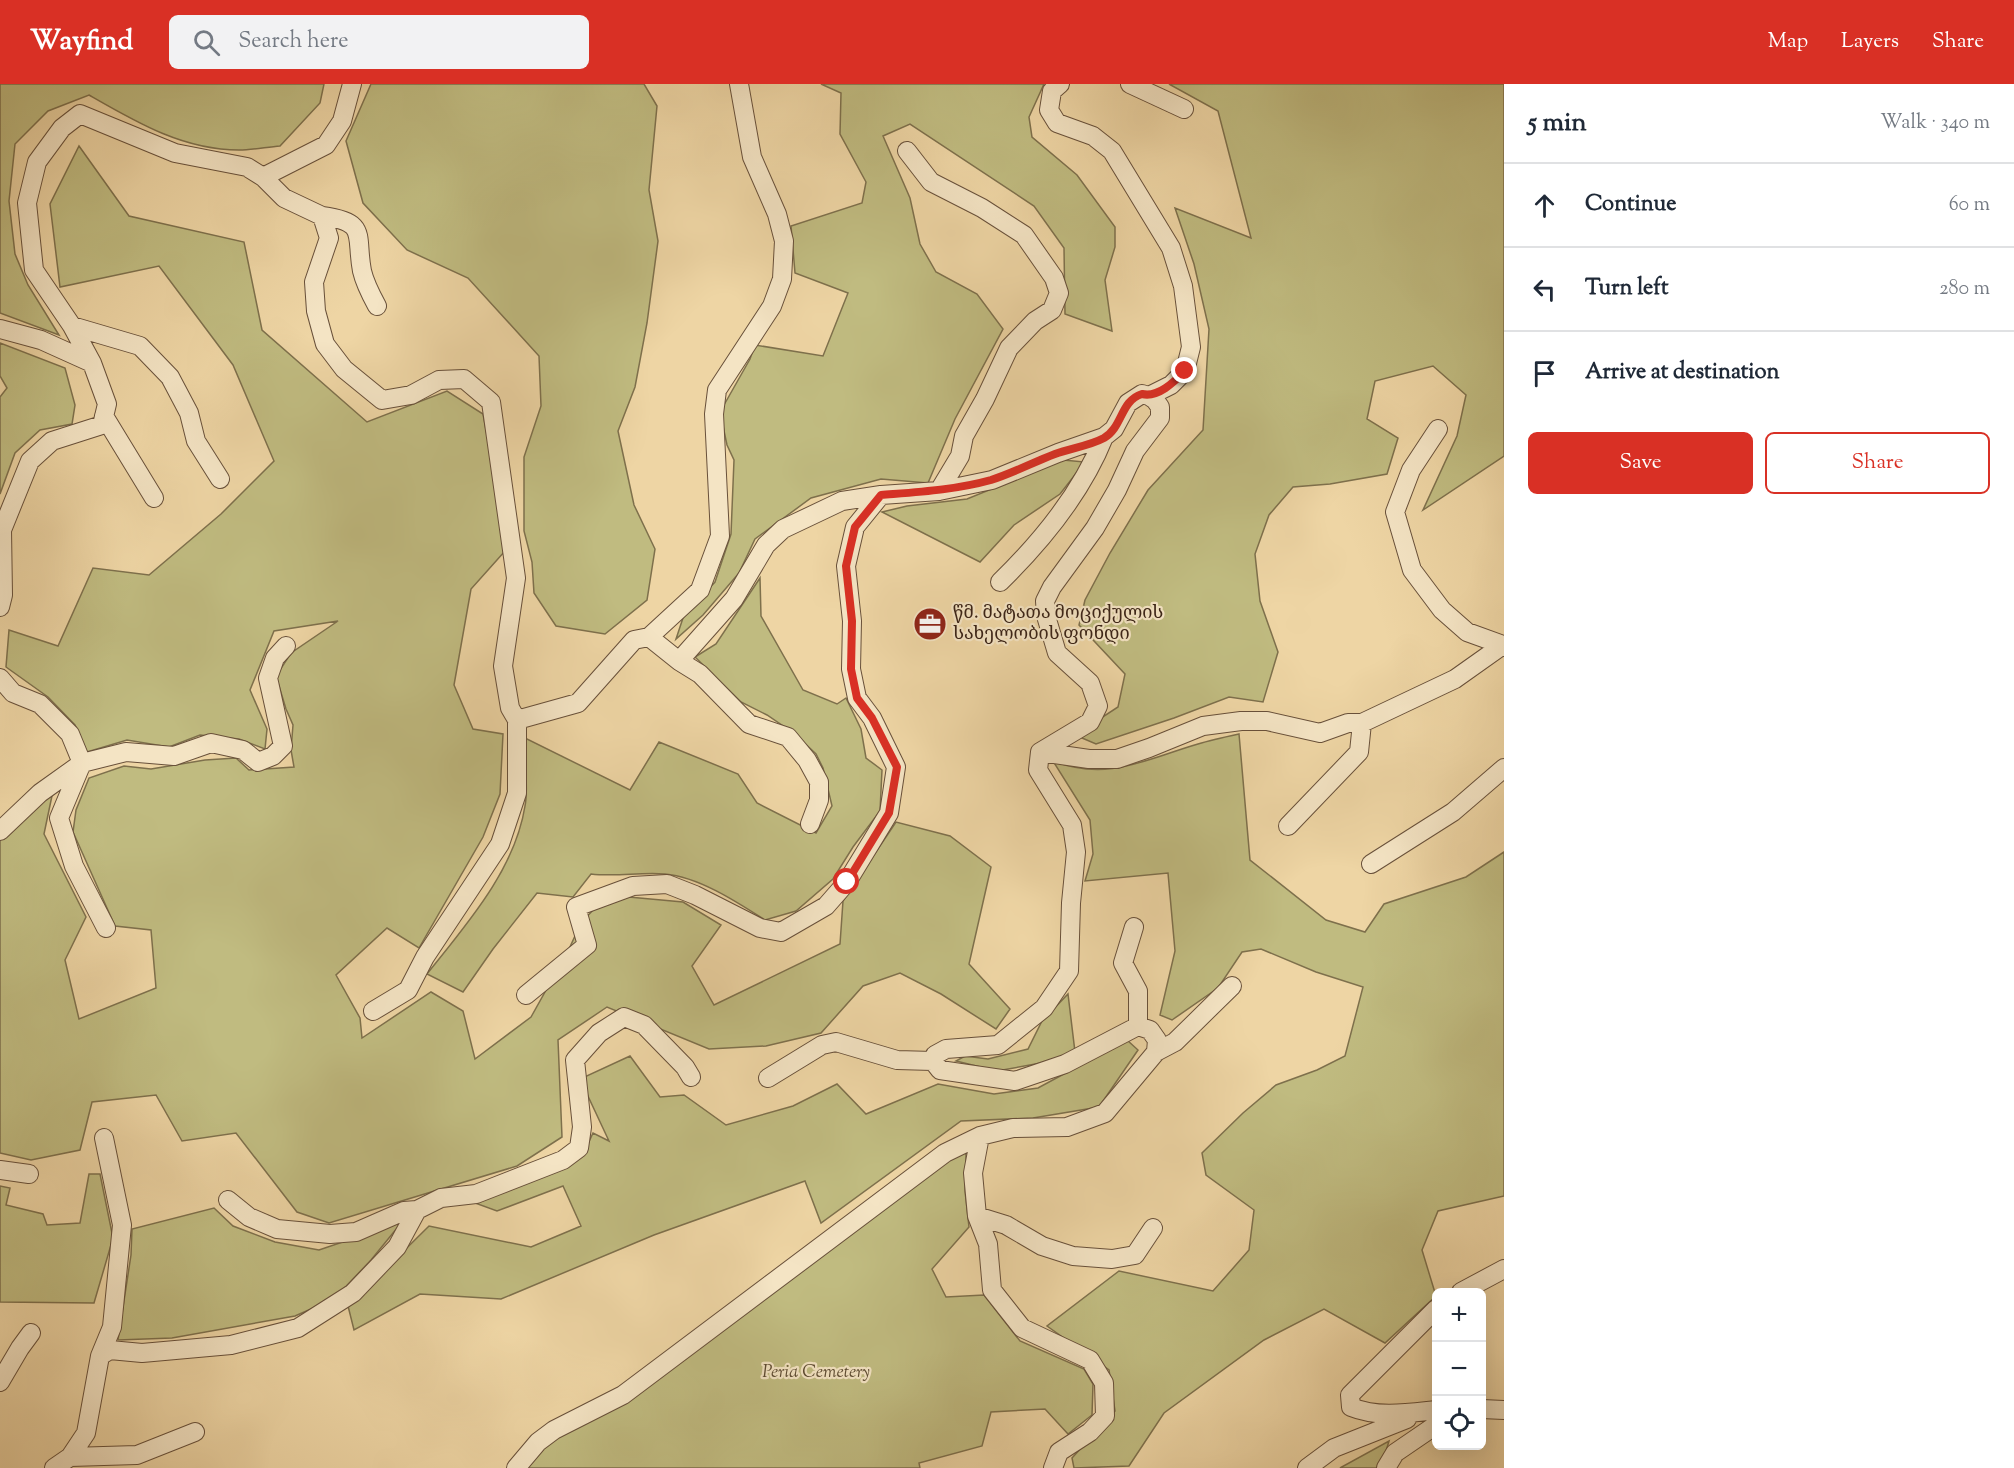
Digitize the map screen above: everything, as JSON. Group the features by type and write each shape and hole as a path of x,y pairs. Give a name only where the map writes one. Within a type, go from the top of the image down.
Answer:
{"street":[{"path":"263,177 326,145 342,121 352,84"},
{"path":"516,720 579,703 634,640 649,637 700,590 720,536 714,414 717,390 772,306 782,279 784,241 777,214 752,158 739,84"},
{"path":"1060,84 1052,91 1049,110 1058,123 1093,136 1112,151 1171,248 1183,286 1191,346 1185,371 1171,385 1149,396"},
{"path":"1130,84 1184,109"},
{"path":"0,607 3,595 2,530 30,460 52,441 102,425 106,404 92,363 72,326 34,270 27,203 37,162 62,128 80,114 175,153 248,166 284,198 322,216 341,218 352,225 360,237 365,282 377,306"},
{"path":"907,151 931,182 982,208 1024,235 1054,278 1059,293 1052,310 1035,321 1009,348 985,399 964,436 960,456 939,491"},
{"path":"322,216 329,238 314,282 316,311 325,344 344,369 382,400 411,395 439,380 464,379 491,402 516,578 504,666 510,708 516,720 517,793 500,844 425,957 408,990 373,1011"},
{"path":"72,326 140,346 163,369 170,377 189,413 196,441 220,479"},
{"path":"0,328 41,340 92,363"},
{"path":"679,661 734,599 766,545 783,529 842,501 881,495 939,491 992,480 1104,437 1114,429 1131,399 1142,394 1149,396 1160,407 1160,418 1135,451 1117,490 1095,528 1052,587 1046,601 1046,616 1057,653 1090,683 1098,706 1090,722 1040,752 1038,770 1072,825 1076,852 1071,903 1069,971 1044,1008 998,1045 945,1049 935,1055 933,1061"},
{"path":"104,416 154,498"},
{"path":"1438,429 1411,470 1395,512 1412,570 1442,610 1467,632 1503,646"},
{"path":"1000,582 1026,556 1073,495 1094,463 1104,437"},
{"path":"526,996 587,945 576,907 633,886 667,884 696,895 760,928 781,932 826,906 847,882 889,813 897,767 872,718 857,698 851,669 852,621 846,566 855,527 881,495"},
{"path":"649,637 679,661 700,674 748,724 788,737 807,760 819,782 819,800 810,824"},
{"path":"0,831 40,793 82,763 126,752 174,756 210,743 243,750 258,762 273,756 283,746 268,678 275,658 286,646"},
{"path":"1040,752 1089,759 1117,759 1203,726 1241,720 1267,721 1320,733 1348,723 1362,723 1455,679 1503,646"},
{"path":"0,678 13,693 40,704 70,734 82,763 58,818 74,866 106,928"},
{"path":"1288,826 1359,752 1362,723"},
{"path":"1371,864 1453,812 1504,768"},
{"path":"1134,927 1123,963 1138,991 1138,1026"},
{"path":"516,1468 538,1442 554,1430 623,1395 945,1153 980,1136 1013,1128 1067,1127 1105,1113 1156,1052 1175,1042 1232,986"},
{"path":"228,1200 249,1217 277,1229 330,1234 356,1232 404,1211 417,1210 441,1198 476,1194 563,1160 579,1148 582,1127 575,1060 599,1033 624,1017 644,1025 685,1067 691,1077"},
{"path":"933,1061 940,1070 1015,1081 1065,1064 1138,1026 1150,1030 1157,1040 1156,1052"},
{"path":"768,1078 822,1045 836,1042 897,1060 933,1061"},
{"path":"980,1136 973,1173 978,1216 988,1244 992,1290 1022,1328 1090,1360 1104,1383 1105,1416 1090,1432 1059,1452 1053,1468"},
{"path":"54,1468 70,1457 86,1433 100,1356 112,1327 122,1225 104,1138"},
{"path":"0,1170 28,1174"},
{"path":"100,1356 110,1350 142,1353 231,1345 298,1328 352,1293 397,1247 417,1210"},
{"path":"978,1216 1006,1225 1042,1246 1073,1256 1112,1259 1136,1255 1153,1228"},
{"path":"1469,1288 1502,1267"},
{"path":"1432,1314 1350,1395 1351,1407 1360,1411 1385,1415 1432,1415"},
{"path":"0,1382 31,1333"},
{"path":"1486,1409 1504,1410"},
{"path":"1307,1468 1334,1448 1432,1416"},
{"path":"1386,1468 1395,1453 1432,1417"},
{"path":"70,1457 137,1455 195,1432"}],"green space":[{"path":"0,84 324,84 320,103 280,146 249,150 218,149 179,140 124,115 89,95 48,111 15,144 9,201 15,254 28,285 59,335 0,313"},
{"path":"371,84 644,84 657,106 649,190 658,241 647,323 635,387 618,431 634,505 655,549 647,600 605,634 556,626 534,593 532,562 524,531 524,457 541,406 539,356 468,278 407,250 363,203 346,141"},
{"path":"821,84 1044,84 1029,117 1032,137 1077,175 1115,227 1115,247 1105,280 1112,331 1065,314 1064,248 1034,206 910,124 883,136 910,198 920,244 936,272 977,294 1003,329 955,419 928,483 881,479 811,498 755,539 739,573 703,615 676,639 684,615 715,582 731,534 734,460 727,445 720,412 750,359 755,345 823,356 848,293 795,273 791,226 862,203 866,182 840,134 841,93"},
{"path":"1169,84 1504,84 1504,456 1423,510 1457,436 1466,395 1433,366 1375,381 1367,419 1398,438 1387,474 1330,484 1293,487 1269,515 1255,554 1260,601 1278,652 1263,702 1229,697 1096,744 1075,735 1118,707 1125,674 1079,625 1085,600 1148,490 1203,430 1209,329 1194,264 1175,208 1251,238 1218,111"},
{"path":"79,146 129,216 244,242 262,330 367,422 447,391 483,414 498,493 505,551 471,589 454,685 473,729 503,734 500,794 483,837 419,948 387,928 336,975 360,1018 362,1038 431,992 463,1011 475,1059 531,1017 581,923 607,895 683,902 721,925 692,966 714,1005 840,944 843,901 896,822 950,836 991,867 969,964 1010,1009 996,1029 941,994 900,973 863,986 821,1033 766,1046 709,1049 607,1007 558,1040 562,1137 517,1166 329,1223 297,1212 236,1133 182,1141 156,1095 92,1102 80,1150 31,1160 0,1153 0,835 53,791 44,834 86,917 65,960 79,1019 156,988 151,930 115,926 73,832 76,810 89,778 124,766 151,769 205,760 236,758 249,770 294,767 291,750 293,725 276,676 291,653 338,621 274,631 250,690 267,729 265,749 239,739 200,735 169,747 127,740 87,752 75,725 48,697 6,667 9,630 58,646 93,568 149,575 221,514 274,461 233,365 159,266 60,287 50,204"},
{"path":"0,343 65,368 75,405 72,424 40,430 15,453 0,494 0,397 7,388 0,376"},
{"path":"1063,460 1085,462 1060,494 1014,525 980,562 882,512 907,506 967,499"},
{"path":"760,578 761,616 803,690 837,704 846,698 861,729 866,758 882,770 880,811 833,879 796,911 765,920 717,891 678,876 591,874 573,897 537,893 463,992 427,974 487,896 520,830 526,798 523,737 630,790 659,742 738,774 757,803 816,833 832,806 823,768 816,754 795,734 767,715 741,702 695,657 716,644"},
{"path":"1239,734 1250,860 1326,920 1365,932 1384,904 1466,877 1504,852 1504,1196 1438,1211 1422,1250 1434,1288 1432,1300 1385,1343 1324,1309 1264,1340 1164,1413 1129,1466 1074,1468 1072,1458 1115,1411 1109,1370 1047,1326 1119,1271 1213,1291 1249,1250 1254,1210 1206,1175 1202,1153 1276,1085 1317,1070 1345,1056 1363,987 1316,972 1261,949 1242,952 1218,988 1172,1020 1160,1015 1175,951 1168,873 1085,881 1093,854 1090,820 1053,761 1073,767 1109,769 1144,762"},
{"path":"1068,994 1075,1052 1041,1063 997,1071 956,1061 965,1056 988,1059 1028,1049 1042,1021"},
{"path":"1127,1040 1138,1050 1099,1107 1033,1118 961,1121 821,1223 805,1181 654,1235 501,1299 420,1294 354,1330 348,1306 429,1226 531,1247 581,1226 563,1186 497,1211 475,1203 582,1157 593,1133 609,1141 580,1079 630,1056 660,1097 684,1095 726,1125 793,1106 837,1084 866,1114 938,1084 994,1094 1038,1088"},
{"name":"Peria Cemetery","path":"963,1147 966,1155 965,1191 969,1227 932,1269 946,1297 984,1295 1020,1341 1084,1369 1093,1384 1092,1415 1068,1434 1045,1409 991,1412 982,1446 919,1463 920,1468 519,1468 539,1444 625,1398"},
{"path":"89,1174 100,1174 113,1238 94,1303 0,1302 0,1186 10,1188 6,1205 43,1214 47,1225 80,1223"},
{"path":"214,1208 233,1226 275,1242 319,1250 402,1222 371,1260 334,1299 295,1316 172,1338 118,1340 131,1255 132,1229"},
{"path":"1389,1441 1381,1468 1340,1468"}],"place":[{"name":"წმ. მატათა მოციქულის სახელობის ფონდი","path":"930,624"}],"route":[{"path":"847,882 889,813 897,767 872,718 857,698 851,669 852,621 846,566 855,527 881,495 939,491 992,480 1104,437 1114,429 1131,399 1142,394 1149,396 1171,385 1185,371"}]}
